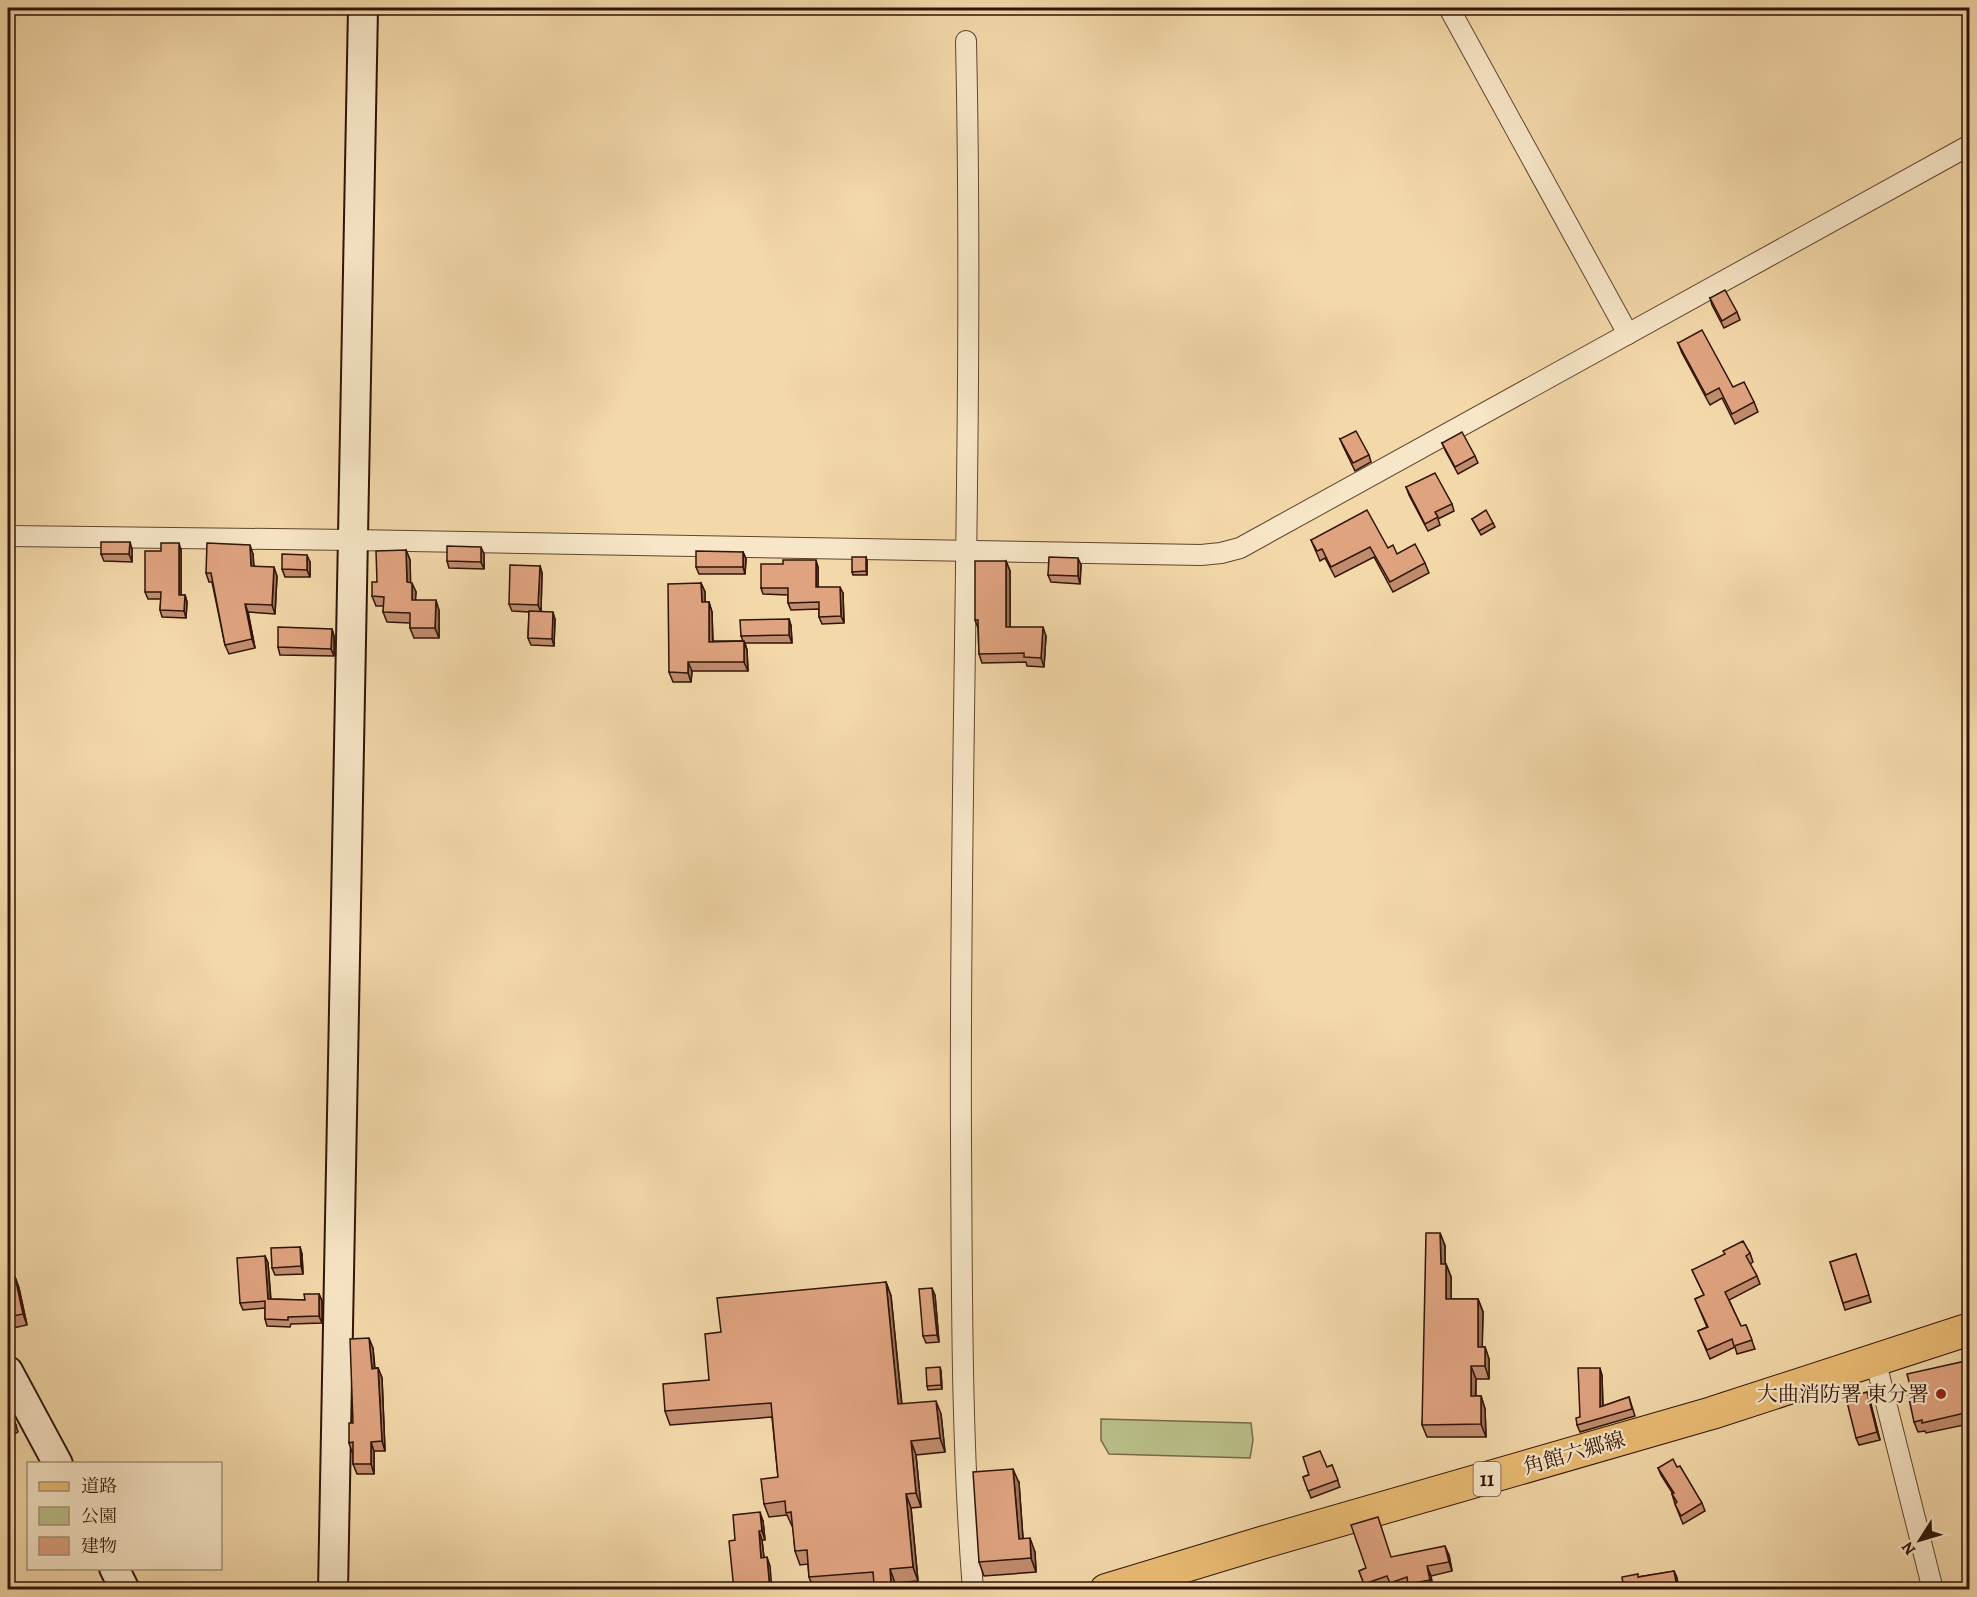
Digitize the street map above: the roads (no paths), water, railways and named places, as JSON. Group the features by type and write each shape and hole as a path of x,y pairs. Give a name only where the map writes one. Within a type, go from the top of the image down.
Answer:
{"main road":[{"name":"角館六郷線","path":"1106,1590 1712,1413 1970,1329"}],"street":[{"path":"333,1590 363,8"},
{"path":"1449,8 1628,334"},
{"path":"966,41 969,172 967,552 960,1002 961,1230 968,1521 973,1590"},
{"path":"8,536 967,552 1201,555 1221,553 1240,548 1970,145"},
{"path":"1875,1359 1933,1590"},
{"path":"8,1371 57,1462"},
{"path":"115,1570 125,1590"}],"place":[{"name":"大曲消防署 東分署","path":"1941,1394"}]}
